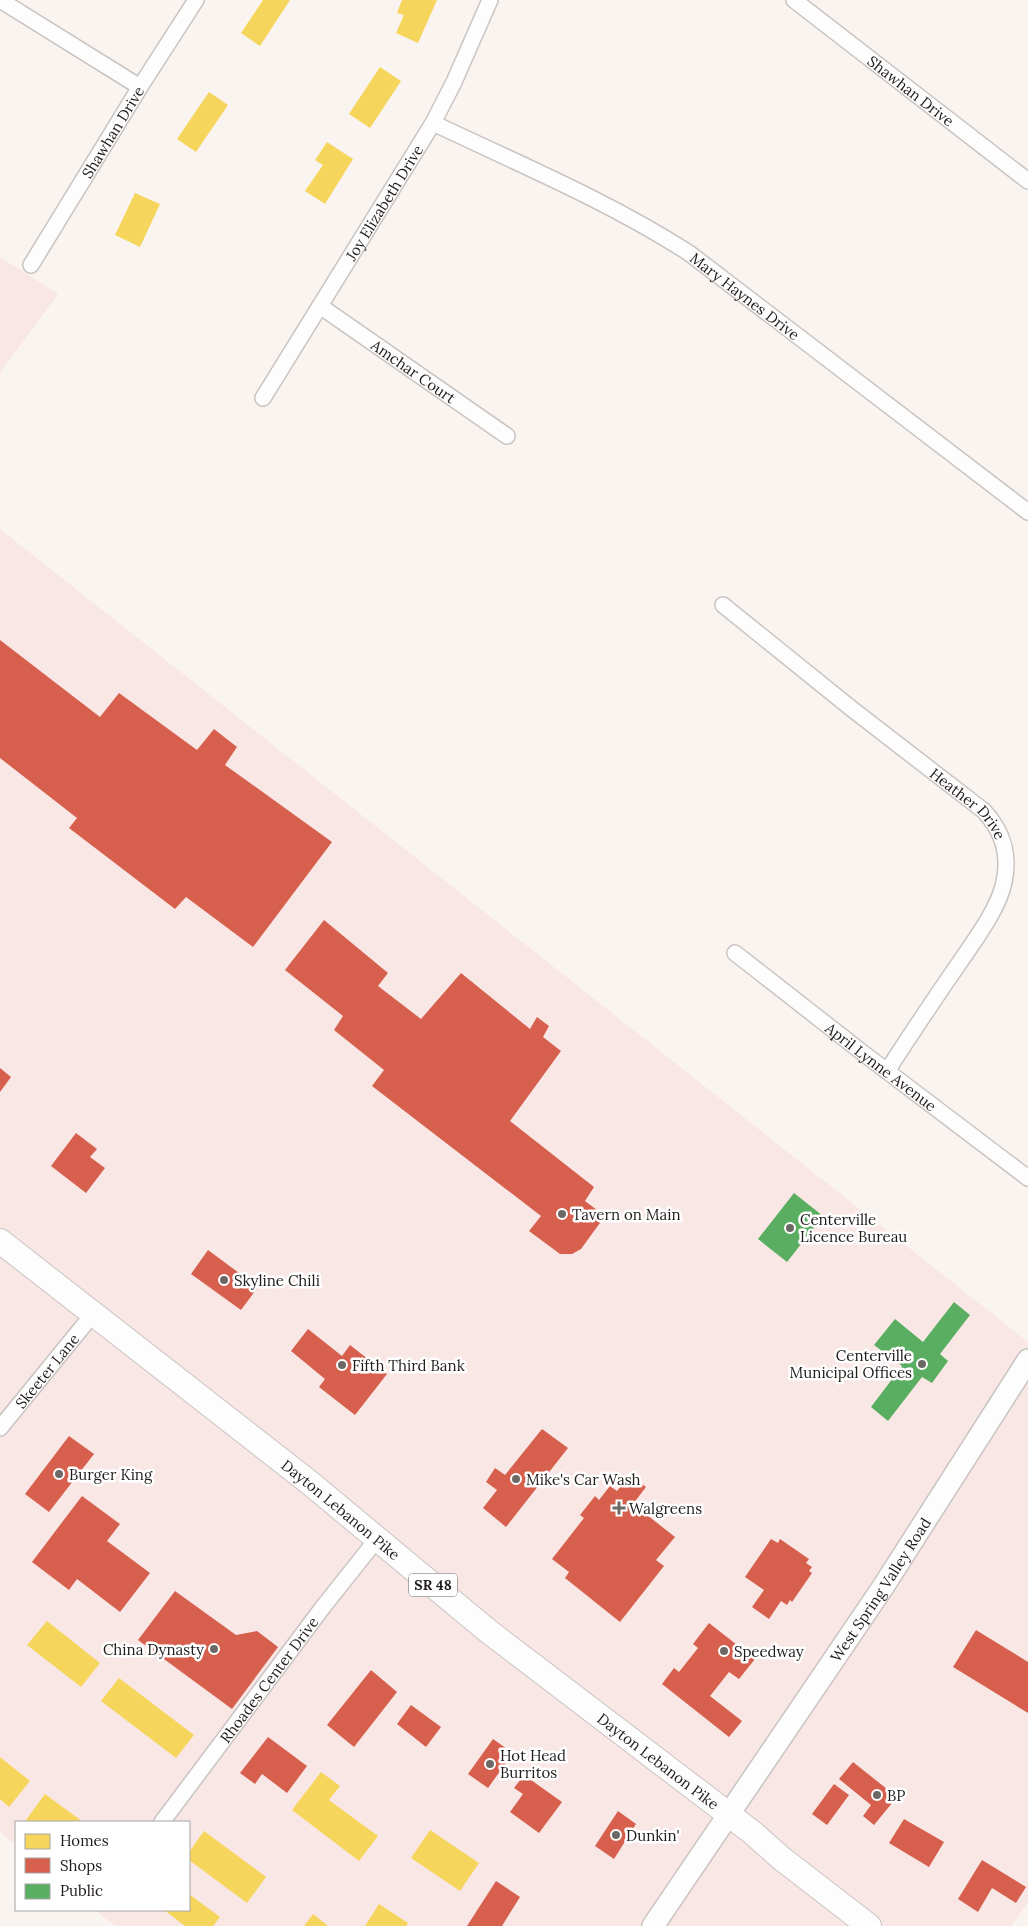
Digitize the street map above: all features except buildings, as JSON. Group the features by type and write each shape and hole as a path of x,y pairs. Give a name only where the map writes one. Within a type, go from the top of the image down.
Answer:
{"main road":[{"name":"Dayton Lebanon Pike","path":"0,1241 310,1483 488,1631 729,1815 868,1926"}],"street":[{"path":"0,0 140,87"},
{"name":"Shawhan Drive","path":"31,265 140,87 196,0"},
{"name":"Joy Elizabeth Drive","path":"263,398 433,123 454,82 490,0"},
{"name":"Shawhan Drive","path":"794,0 1028,180"},
{"name":"Mary Haynes Drive","path":"433,123 608,206 652,229 689,253 1028,512"},
{"name":"Amchar Court","path":"320,306 507,436"},
{"name":"Heather Drive","path":"722,604 984,812 994,822 1001,834 1007,862 1004,883 999,899 978,935 887,1071"},
{"name":"April Lynne Avenue","path":"735,953 1028,1178"},
{"name":"Skeeter Lane","path":"0,1428 93,1314"},
{"name":"West Spring Valley Road","path":"653,1926 883,1587 1028,1360"},
{"name":"Rhoades Center Drive","path":"163,1821 323,1607 377,1539"}],"shaded area":[{"path":"0,257 58,294 0,373"},
{"path":"0,529 1028,1342 1028,1902 1012,1926 115,1926 96,1911 190,1911 190,1821 15,1821 15,1844 0,1832"}],"place":[{"name":"Tavern on Main","path":"562,1214"},
{"name":"Centerville Licence Bureau","path":"790,1228"},
{"name":"Skyline Chili","path":"224,1280"},
{"name":"Centerville Municipal Offices","path":"922,1364"},
{"name":"Fifth Third Bank","path":"342,1365"},
{"name":"Burger King","path":"59,1474"},
{"name":"Mike's Car Wash","path":"516,1479"},
{"name":"Walgreens","path":"619,1508"},
{"name":"China Dynasty","path":"214,1649"},
{"name":"Speedway","path":"724,1651"},
{"name":"Hot Head Burritos","path":"490,1764"},
{"name":"BP","path":"877,1795"},
{"name":"Dunkin'","path":"616,1835"}]}
